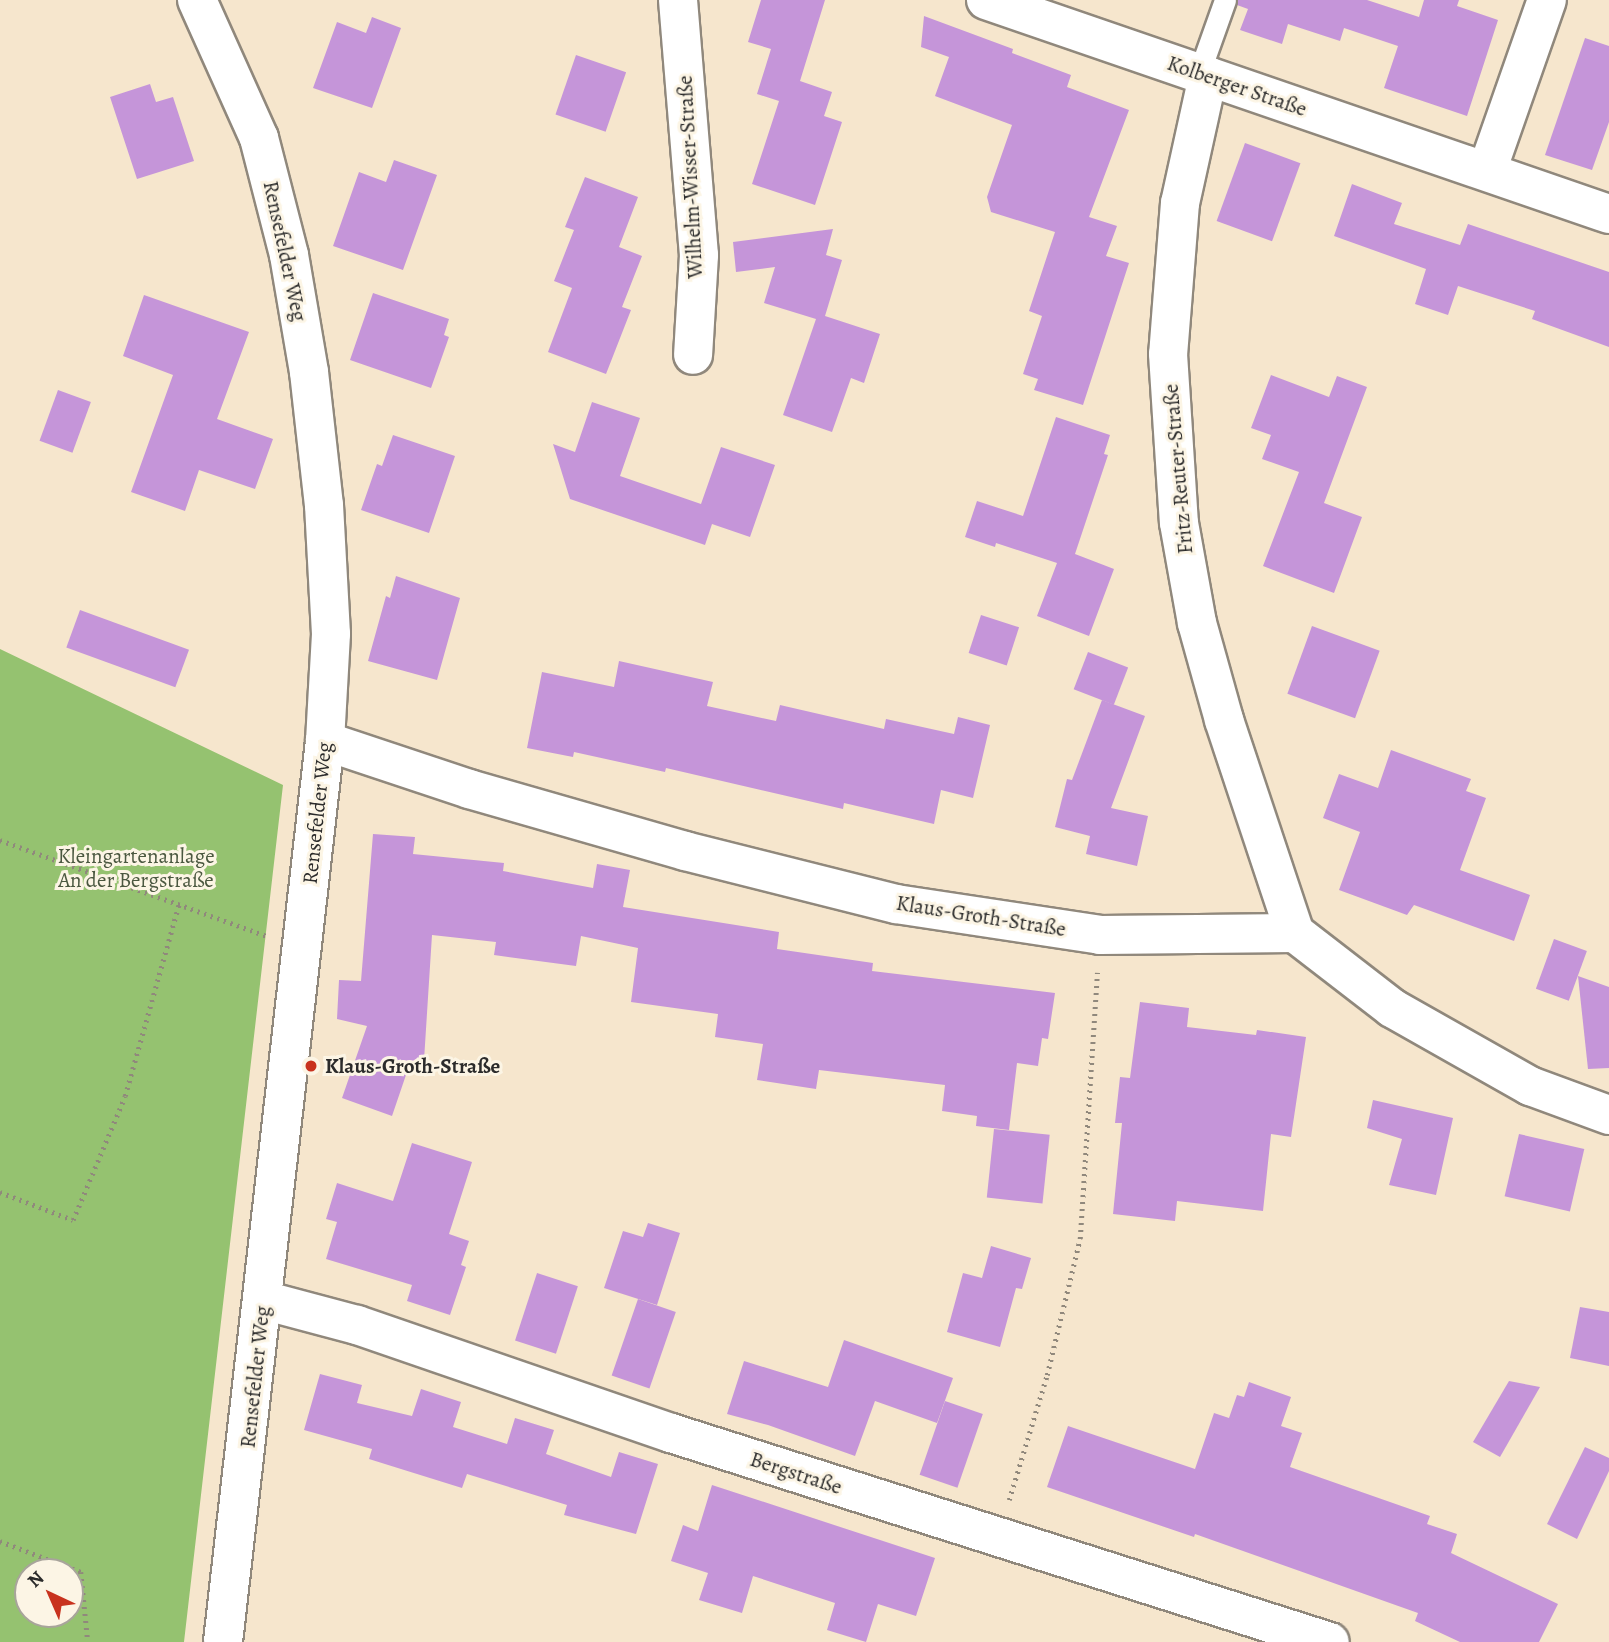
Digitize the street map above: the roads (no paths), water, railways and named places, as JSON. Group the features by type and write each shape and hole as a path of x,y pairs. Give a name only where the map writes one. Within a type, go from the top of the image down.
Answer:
{"street":[{"name":"Rensefelder Weg","path":"197,0 259,138 292,268 309,372 324,505 331,634 325,741 223,1642"},
{"name":"Wilhelm-Wisser-Straße","path":"678,0 699,255 693,355"},
{"name":"Kolberger Straße","path":"986,0 1609,214"},
{"path":"1487,172 1547,0"},
{"name":"Fritz-Reuter-Straße","path":"1203,74 1180,203 1168,354 1179,523 1200,635 1224,720 1295,933"},
{"name":"Klaus-Groth-Straße","path":"325,741 469,789 684,851 897,904 1100,934 1295,933"},
{"path":"1295,933 1392,1008 1530,1086 1609,1115"},
{"name":"Bergstraße","path":"263,1300 357,1325 671,1433 1330,1642"}],"lane":[{"path":"1203,74 1225,0"}],"place":[{"name":"Klaus-Groth-Straße","path":"311,1066"}],"park label":[{"name":"Kleingartenanlage An der Bergstraße","path":"136,868"}]}
